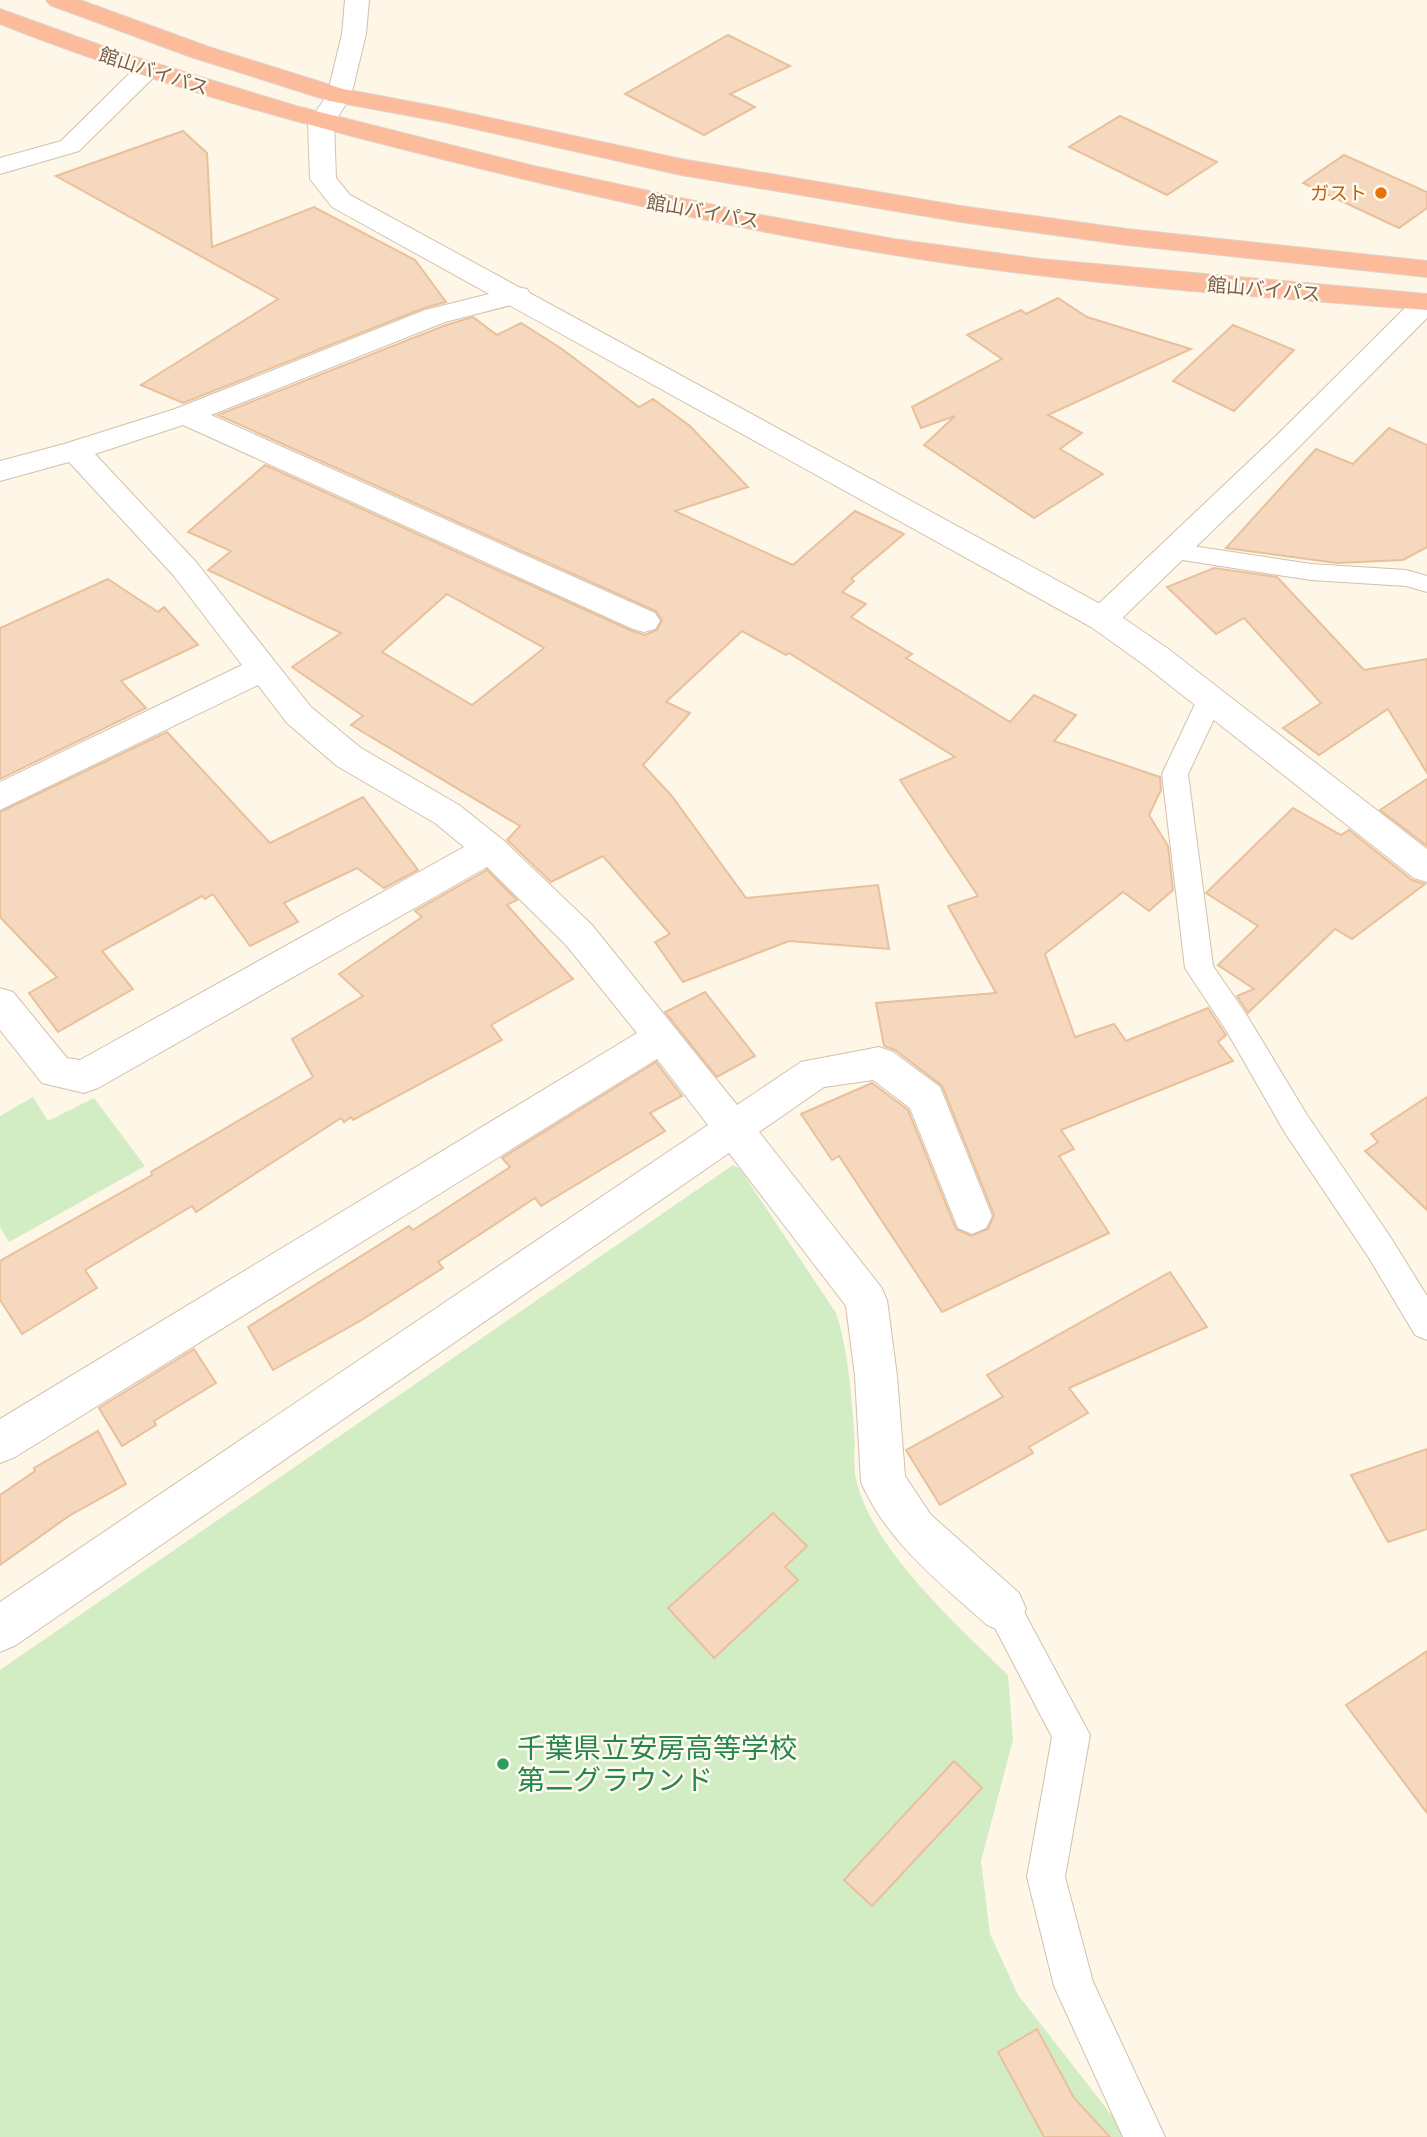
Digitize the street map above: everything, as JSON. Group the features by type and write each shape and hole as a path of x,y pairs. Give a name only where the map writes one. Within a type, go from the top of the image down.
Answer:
{"highway":[{"name":"館山バイパス","path":"58,0 339,96 444,115 681,167 961,215 1127,237 1427,269"},
{"name":"館山バイパス","path":"0,16 60,41 321,123 649,202 876,242 1037,266 1427,302"}],"street":[{"path":"357,0 354,34 339,96 321,123 323,179 341,201 517,295 1102,619 1155,656 1427,868"},
{"path":"0,166 70,146 147,70"},
{"path":"0,471 75,451 186,415 435,316 517,295"},
{"path":"1102,619 1287,442 1427,302"},
{"path":"186,415 644,621"},
{"path":"75,451 185,569 262,669 317,732 349,757 447,814 490,849 579,935 662,1037 866,1300 876,1376 883,1482 915,1531 1003,1609"},
{"path":"0,797 262,669"},
{"path":"0,1003 56,1072 84,1077 490,849"},
{"path":"0,1443 662,1037"},
{"path":"0,1629 815,1073 879,1063 926,1098 972,1216"}],"lane":[{"path":"1172,551 1311,572 1406,578 1427,584"},
{"path":"1210,700 1175,774 1199,968 1236,1022 1296,1124 1380,1248 1427,1325"},
{"path":"1003,1609 1071,1735 1046,1877 1074,1986 1144,2137"}],"green space":[{"path":"33,1097 48,1121 94,1098 145,1166 9,1242 0,1227 0,1116"},
{"name":"千葉県立安房高等学校 第二グラウンド","path":"733,1165 740,1169 836,1313 848,1371 854,1464 866,1509 899,1561 920,1586 1008,1675 1013,1740 981,1861 990,1934 1018,1995 1110,2113 1132,2137 0,2137 0,1670"}],"building":[{"path":"728,35 790,66 730,94 755,107 704,135 625,94"},
{"path":"1120,116 1217,162 1167,195 1069,147"},
{"path":"183,131 207,153 212,247 314,207 415,260 446,302 424,308 183,403 141,385 278,299 56,176"},
{"path":"1344,155 1427,192 1427,208 1399,228 1303,183"},
{"path":"1058,298 1087,317 1191,349 1048,415 1082,433 1060,449 1103,474 1034,518 924,445 955,416 921,428 912,407 1002,359 967,335 1021,310 1026,314"},
{"path":"473,317 497,335 521,323 562,349 639,407 653,399 690,426 748,487 675,511 793,565 855,511 904,534 851,579 854,581 842,592 866,604 851,617 912,654 906,658 1010,722 1034,695 1076,715 1054,741 1160,777 1161,790 1149,815 1168,846 1173,890 1149,911 1123,892 1045,954 1075,1037 1114,1024 1126,1041 1208,1008 1226,1035 1218,1042 1233,1061 1061,1130 1074,1149 1059,1156 1109,1233 942,1312 839,1156 832,1160 801,1114 872,1083 908,1110 956,1229 971,1236 988,1229 994,1215 942,1086 895,1050 884,1046 876,1003 996,993 948,906 978,896 900,780 955,757 789,653 786,655 742,631 666,702 690,713 643,765 671,795 746,898 878,885 889,949 789,941 683,982 655,942 670,934 603,856 551,882 507,840 520,826 351,725 363,716 292,667 341,633 208,570 231,551 188,532 265,465 632,631 645,635 657,630 662,620 656,611 218,415 446,325","holes":["447,594 544,648 472,705 382,652"]},
{"path":"1233,325 1294,350 1234,411 1173,381"},
{"path":"1389,428 1427,445 1427,547 1403,560 1337,563 1226,548 1316,449 1353,464"},
{"path":"1214,568 1277,577 1364,670 1427,659 1427,773 1388,709 1319,755 1283,728 1321,703 1244,618 1216,634 1167,587"},
{"path":"108,579 158,612 164,607 198,645 121,681 146,708 0,779 0,628"},
{"path":"167,732 270,843 363,797 418,870 384,888 357,868 284,903 298,922 250,946 213,894 205,899 202,896 102,951 133,989 58,1032 29,993 57,977 0,917 0,812"},
{"path":"1427,779 1427,846 1380,810"},
{"path":"1293,808 1341,835 1349,830 1412,880 1425,884 1352,939 1335,929 1248,1013 1237,996 1254,989 1218,965 1258,926 1206,893"},
{"path":"487,870 517,900 507,905 573,979 491,1025 502,1040 353,1120 351,1117 344,1122 341,1118 196,1212 192,1206 85,1270 97,1288 22,1334 0,1300 0,1261 152,1175 151,1172 313,1077 292,1039 363,996 339,974 422,917 415,911"},
{"path":"705,992 755,1056 717,1077 665,1012"},
{"path":"656,1062 682,1096 650,1113 665,1131 541,1206 535,1198 438,1262 443,1268 360,1321 273,1370 248,1327 409,1226 413,1230 510,1167 502,1158"},
{"path":"1427,1097 1427,1210 1365,1151 1378,1142 1371,1134"},
{"path":"1170,1272 1207,1327 1069,1388 1088,1413 1029,1447 1033,1453 940,1505 906,1450 1003,1397 987,1375"},
{"path":"194,1349 216,1383 154,1421 156,1425 122,1446 99,1408"},
{"path":"98,1431 126,1484 69,1516 0,1565 0,1495 35,1471 34,1468"},
{"path":"1427,1449 1427,1529 1388,1542 1351,1475"},
{"path":"773,1513 807,1546 785,1567 798,1580 714,1658 668,1608"},
{"path":"1427,1651 1427,1813 1346,1705"},
{"path":"954,1761 982,1788 872,1906 844,1880"},
{"path":"1037,2029 1074,2098 1110,2137 1044,2137 998,2052"}],"place":[{"name":"ガスト","path":"1381,193"},
{"name":"千葉県立安房高等学校 第二グラウンド","path":"503,1764"}]}
